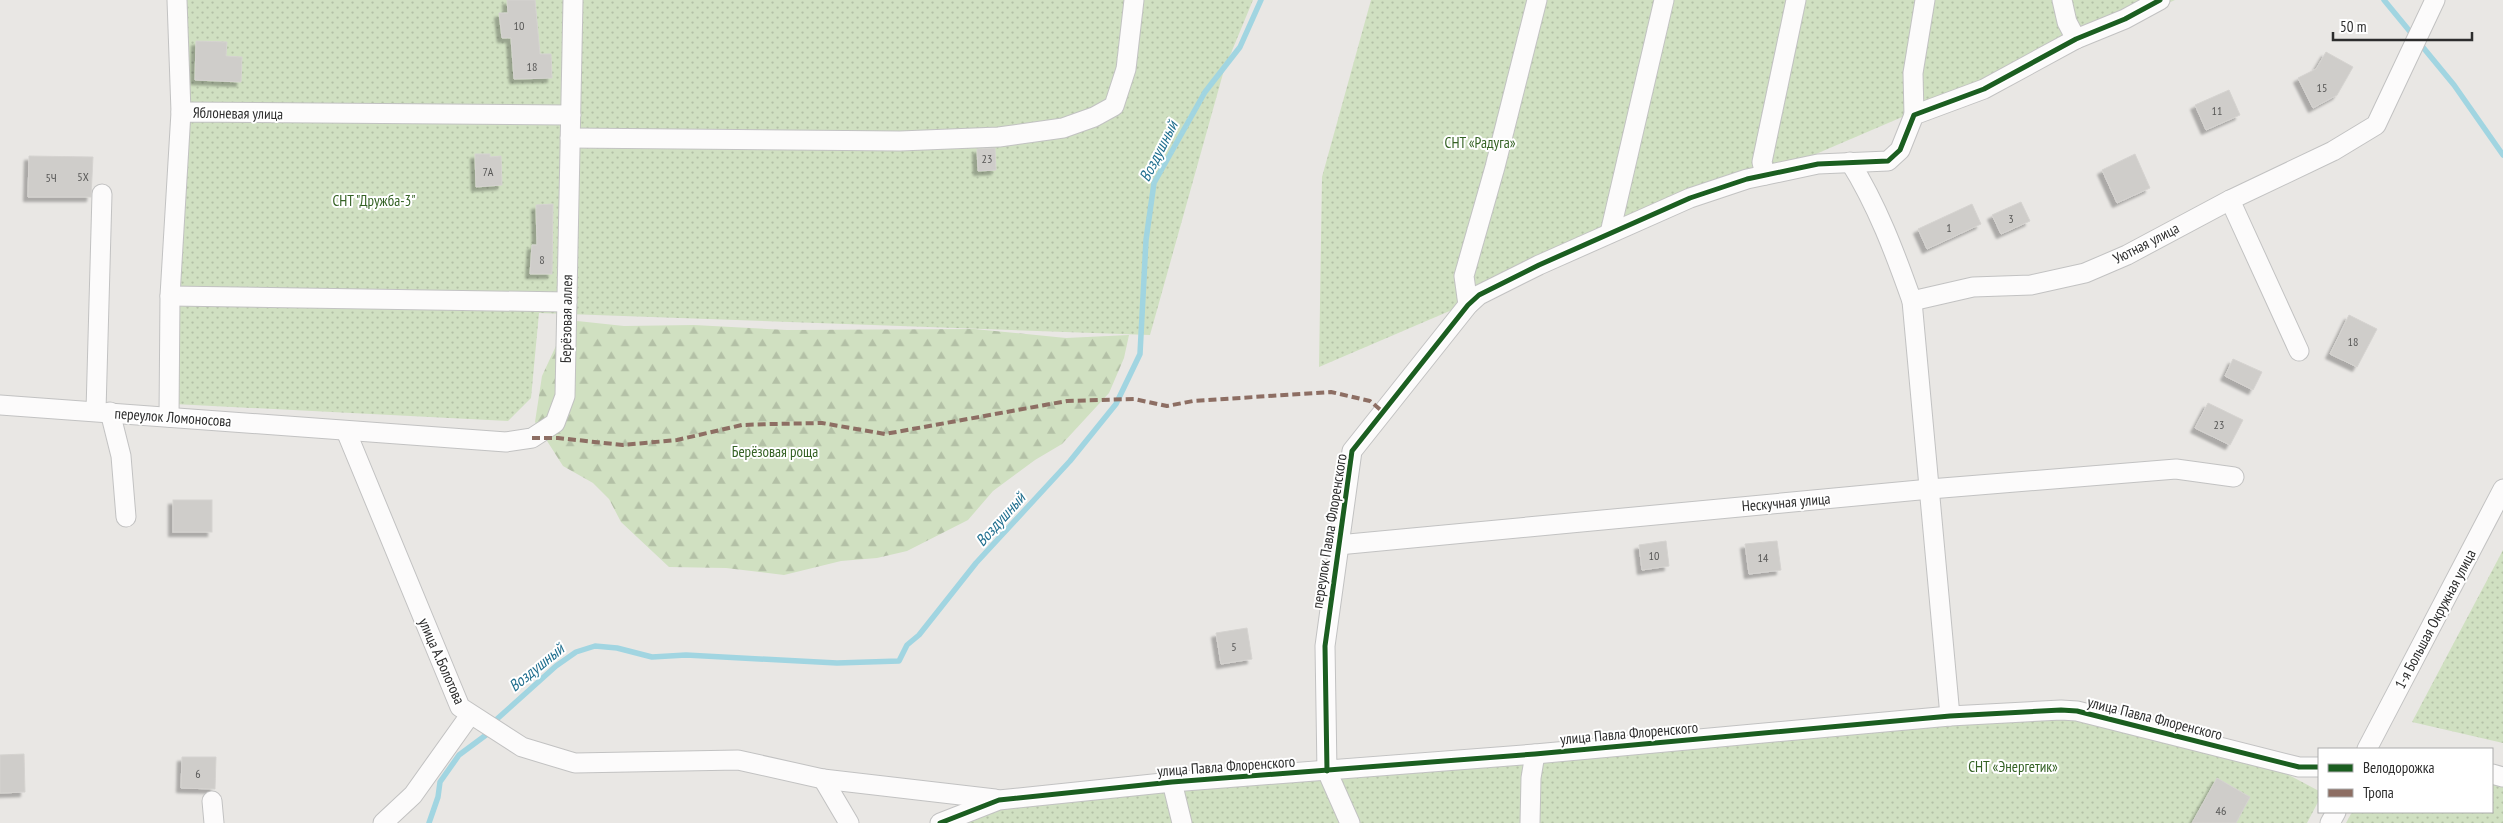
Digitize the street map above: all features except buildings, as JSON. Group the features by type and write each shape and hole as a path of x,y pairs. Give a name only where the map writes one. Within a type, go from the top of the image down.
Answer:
{"street":[{"path":"177,0 181,112"},
{"name":"Берёзовая аллея","path":"346,431 506,442 532,438 554,423 565,396 573,0"},
{"path":"570,138 900,141 999,137 1063,128 1094,118 1114,106 1126,70 1134,0"},
{"path":"1468,305 1464,276 1495,167 1537,0"},
{"path":"1610,233 1664,0"},
{"path":"1765,175 1762,162 1796,0"},
{"path":"1925,0 1913,73 1914,115 1984,89 2076,39 2125,20 2160,0"},
{"path":"2062,0 2067,22 2076,39"},
{"name":"Уютная улица","path":"1912,301 1973,287 2031,285 2084,273 2127,255 2230,200 2333,152 2376,125 2436,0"},
{"name":"Яблоневая улица","path":"169,417 170,296 181,112 571,115"},
{"name":"переулок Павла Флоренского","path":"1327,771 1325,646 1352,451 1468,305 1479,295 1539,264 1690,198 1765,175 1818,164 1888,160 1900,150 1914,115"},
{"path":"1850,162 1864,184 1895,253 1912,301 1950,716"},
{"path":"102,194 103,412 121,456 126,518"},
{"path":"2230,200 2299,351"},
{"path":"170,296 567,302"},
{"name":"переулок Ломоносова","path":"0,405 346,431"},
{"name":"улица А.Болотова","path":"346,431 460,707 470,715 522,747 575,763 738,760 824,779"},
{"name":"Нескучная улица","path":"1338,544 1930,489 2176,469 2234,477"},
{"name":"1-я Большая Окружная улица","path":"2368,748 2503,488"},
{"name":"улица Павла Флоренского","path":"824,779 999,800 1172,782 1535,754 1950,716 2077,711 2299,767 2318,766"},
{"path":"383,823 413,795 470,715"},
{"path":"1530,823 1531,778 1535,754"},
{"path":"1327,771 1350,823"},
{"path":"824,779 849,823"},
{"path":"1172,782 1182,823"},
{"name":"улица Павла Флоренского","path":"940,823 999,800"},
{"path":"212,801 214,823"}],"green space":[{"name":"СНТ \"Дружба-3\"","path":"174,0 1253,0 1224,70 1150,335 539,313 531,398 508,421 174,404"},
{"name":"СНТ «Радуга»","path":"1371,0 2175,0 1319,367 1322,177"},
{"name":"Берёзовая роща","path":"568,320 624,326 694,325 787,330 974,329 1066,338 1129,335 1124,358 1109,393 1062,444 1035,460 993,491 968,520 907,551 877,558 841,561 784,575 726,568 669,567 621,522 609,499 593,483 563,466 535,422 542,376"},
{"path":"2503,550 2503,743 2412,722"},
{"name":"СНТ «Энергетик»","path":"2069,707 2283,772 2318,790 2318,802 2307,823 954,823 1009,802"},
{"path":"2493,782 2503,784 2503,823 2346,823 2351,813 2493,813"}],"waterway":[{"name":"Воздушный","path":"497,719 556,666 576,652 595,646 617,648 652,657 686,655 837,663 899,661 907,645 919,635 976,563 1070,461 1116,404 1140,354 1146,240 1154,183 1205,92 1240,47 1261,0"},
{"path":"2384,0 2454,85 2503,155"},
{"name":"Воздушный","path":"429,823 438,797 440,782 459,755 486,735"}],"marked path":[{"path":"532,438 558,438 623,445 677,440 742,425 822,423 885,434 1067,401 1134,399 1167,406 1193,401 1331,392 1370,401 1383,412"}],"cycle path":[{"path":"1327,771 1325,646 1352,451 1468,305 1479,295 1539,265 1690,198 1747,179 1818,164 1888,161 1900,150 1914,115 1984,89 2076,39 2125,19 2160,0"},
{"path":"940,823 999,800 1172,782 1535,754 1950,716 2061,710 2077,711 2299,767 2318,767"}]}
